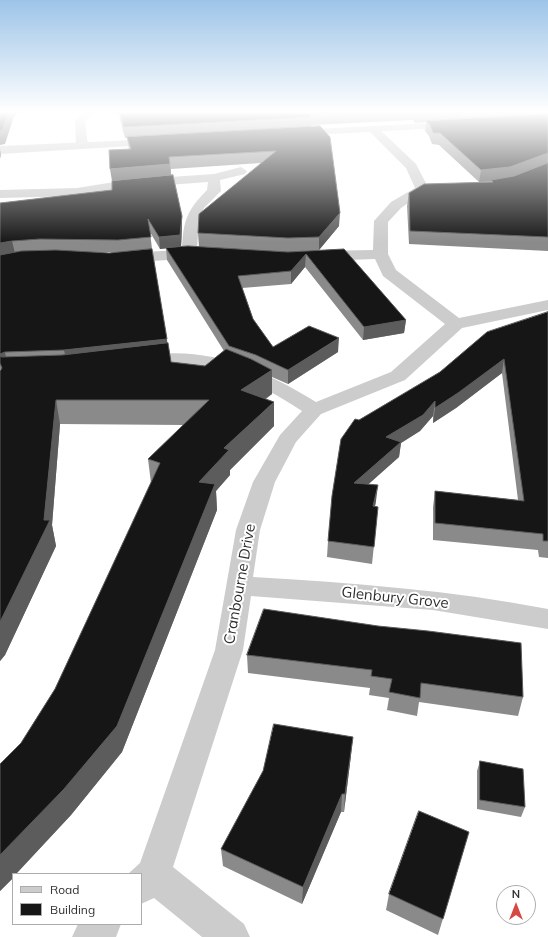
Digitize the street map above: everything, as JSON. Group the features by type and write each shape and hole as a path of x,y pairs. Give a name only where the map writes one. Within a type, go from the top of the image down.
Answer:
{"street":[{"path":"401,156 412,166 429,189 396,205 381,221 380,254 389,274 456,324 548,305"},
{"path":"0,194 77,192 127,184 214,178 240,171"},
{"path":"189,252 190,225 197,207 214,191 214,178"},
{"path":"111,259 189,252 210,253"},
{"path":"303,257 380,254"},
{"name":"Cranbourne Drive","path":"147,880 229,650 248,530 264,482 287,439 314,410 398,376 456,324"},
{"path":"125,364 152,360 187,359 218,363 263,379 314,410"},
{"name":"Glenbury Grove","path":"240,586 375,594 518,613 548,619"},
{"path":"147,880 231,937"},
{"path":"90,937 103,925"}],"building":[{"path":"109,156 192,156 169,157 170,164 110,169"},
{"path":"270,156 332,156 340,213 319,237 288,238 198,233 199,214"},
{"path":"465,156 541,156 510,167 481,170"},
{"path":"548,163 548,237 410,231 409,193 424,184 493,182 491,180 514,176"},
{"path":"173,175 182,216 180,235 159,237 148,219 151,237 118,240 40,239 0,243 0,203 112,190 112,181"},
{"path":"188,246 288,252 344,249 406,320 364,327 306,254 291,271 238,276 253,319 273,347 309,326 339,338 288,370 256,355 229,346 166,248"},
{"path":"152,249 167,339 64,350 5,352 0,354 0,255 21,251 56,250 109,253"},
{"path":"548,312 548,541 543,541 543,534 435,523 435,491 524,501 504,359 435,408 435,401 423,415 386,437 401,442 354,483 378,485 373,506 378,507 374,547 328,541 332,496 341,439 355,419 359,420 440,372 487,332"},
{"path":"168,343 171,362 205,366 226,349 251,359 272,370 241,390 274,402 224,448 229,450 199,482 215,484 117,726 64,789 0,855 0,764 21,743 55,689 160,463 148,459 209,400 56,400 44,520 50,520 0,622 0,371 2,368 0,356 62,355"},
{"path":"264,609 378,626 521,643 523,697 421,683 420,698 389,692 392,679 371,676 372,670 247,655"},
{"path":"274,724 353,737 345,794 342,794 303,887 221,849 263,771"},
{"path":"480,761 523,769 525,807 480,800"},
{"path":"419,811 469,832 443,919 389,894"}]}
